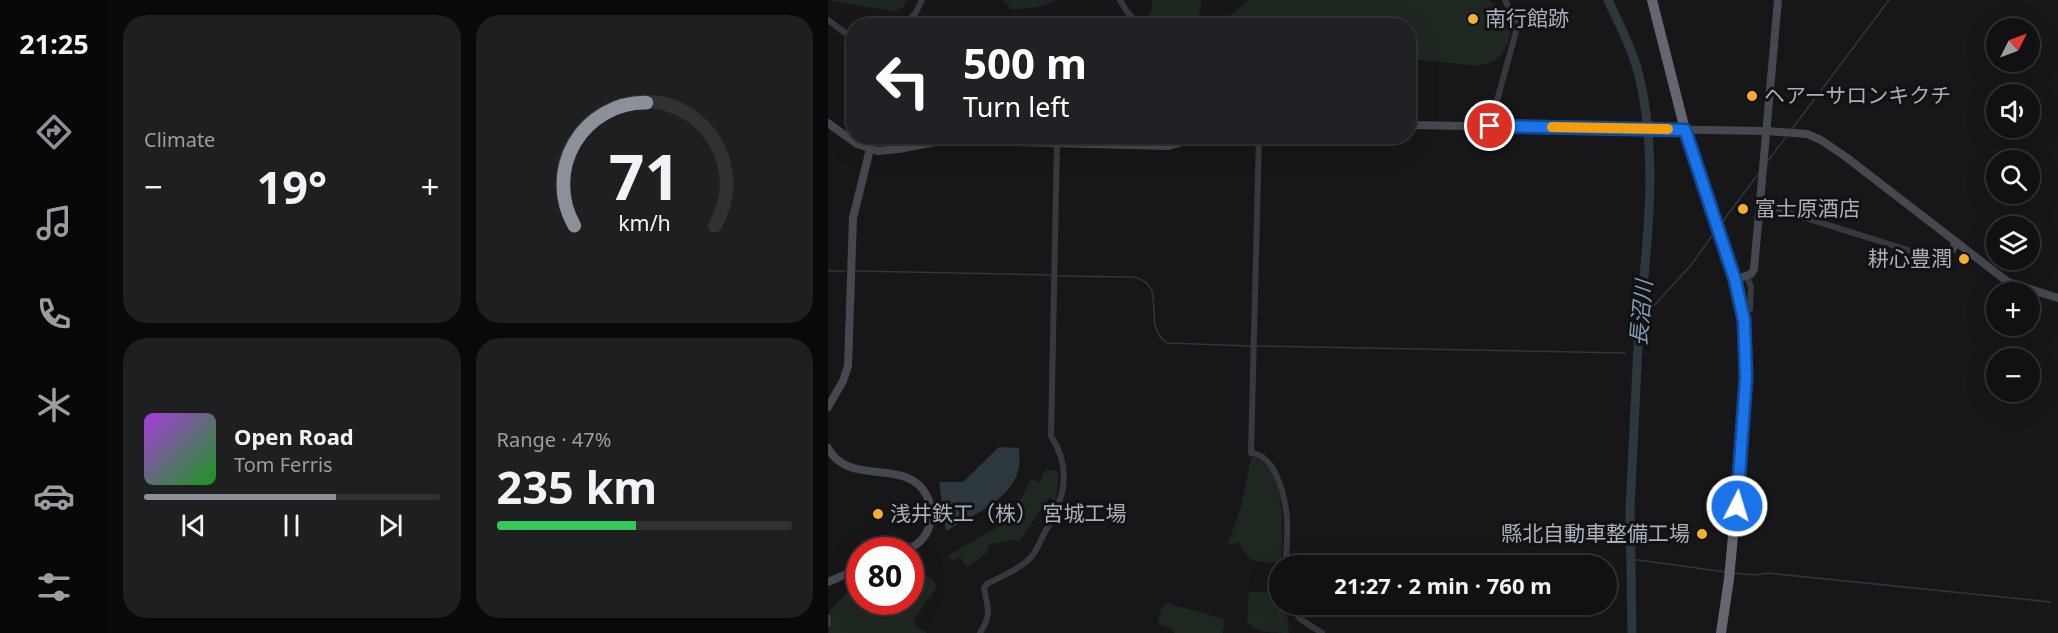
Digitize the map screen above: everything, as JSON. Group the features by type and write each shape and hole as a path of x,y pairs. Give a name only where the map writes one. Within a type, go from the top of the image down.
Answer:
{"highway":[{"path":"1652,0 1685,130 1735,280 1744,320 1746,377 1739,486 1729,579 1720,633"}],"street":[{"path":"911,18 922,0"},
{"path":"1120,0 1126,12 1132,18"},
{"path":"1490,126 1516,28 1516,21 1505,0"},
{"path":"1735,280 1747,277 1754,269 1778,0"},
{"path":"828,20 846,32"},
{"path":"828,123 846,136"},
{"path":"1416,125 1767,131 1807,134 1828,144 2008,282 2058,298"},
{"path":"859,144 870,150 889,151 925,144"},
{"path":"980,633 988,620 989,613 984,588 1032,556 1054,516 1063,492 1064,480 1059,448 1050,436 1057,144"},
{"path":"1112,144 1168,146 1175,144"},
{"path":"1259,144 1251,453 1262,456 1270,464 1282,496 1287,521 1286,555"},
{"path":"828,407 843,381 848,366 853,218 870,150"},
{"path":"1761,204 1943,261 1957,243"},
{"path":"1747,277 1751,288 1750,309"},
{"path":"828,450 842,464 849,467 864,472 901,475 911,479 925,492 931,507 930,526 923,537"},
{"path":"828,582 846,574"},
{"path":"1298,615 1322,633"},
{"path":"828,617 828,624"}],"shaded area":[{"path":"828,0 906,0 904,6 896,12"},
{"path":"1003,0 1057,0 1034,8 1011,9"},
{"path":"1152,0 1202,0 1198,18 1147,18 1152,9"},
{"path":"1250,0 1489,0 1505,17 1510,33 1505,49 1493,61 1486,64 1469,65 1416,60 1416,18 1227,18"},
{"path":"1254,457 1265,464 1272,474 1281,503 1281,555 1269,555 1269,562 1255,561 1247,555 1238,542 1227,546 1241,507 1251,458"},
{"path":"1045,469 1059,471 1056,501 1049,498 1019,542 1013,540 989,544 987,553 967,567 960,557 955,560 948,559 949,555 1003,524 998,513 1022,497 1031,479 1040,482"},
{"path":"924,577 933,579 937,587 924,605"},
{"path":"1249,592 1269,592 1269,615 1287,615 1289,633 1260,630 1247,622"},
{"path":"846,593 846,615 917,615 913,621 915,625 927,633 828,633 832,618 830,611"},
{"path":"1167,603 1224,619 1223,633 1175,633 1170,628 1160,625 1158,618 1162,607"}],"water":[{"path":"1642,276 1646,276 1644,307 1654,309 1644,324 1642,335 1635,334"},
{"path":"999,447 1019,448 1019,465 1009,489 990,505 946,531 939,482 963,482"}],"waterway":[{"name":"長沼川","path":"1608,0 1629,44 1644,98 1650,179 1643,287"},
{"path":"1792,129 1889,0"},
{"path":"1767,162 1786,137"},
{"path":"1720,225 1759,173"},
{"path":"1652,308 1691,265 1714,233"},
{"path":"828,271 845,271"},
{"path":"857,271 1051,275"},
{"path":"1056,276 1133,277 1144,281 1153,296 1155,326 1159,335 1167,343 1251,346"},
{"name":"長沼川","path":"1632,633 1630,509 1639,325"},
{"path":"1256,346 1625,353"},
{"name":"長沼川","path":"1633,354 1638,353"},
{"path":"1631,559 1726,572"},
{"path":"1733,573 1756,575 1767,573 2051,602"}],"slow traffic":[{"path":"1552,127 1668,129"}],"place":[{"name":"南行館跡","path":"1473,19"},
{"name":"ヘアーサロンキクチ","path":"1752,96"},
{"name":"富士原酒店","path":"1743,209"},
{"name":"耕心豊潤","path":"1964,259"},
{"name":"浅井鉄工（株） 宮城工場","path":"878,514"},
{"name":"縣北自動車整備工場","path":"1702,534"}],"route":[{"path":"1490,126 1685,130 1735,280 1744,320 1746,396 1737,506"}]}
